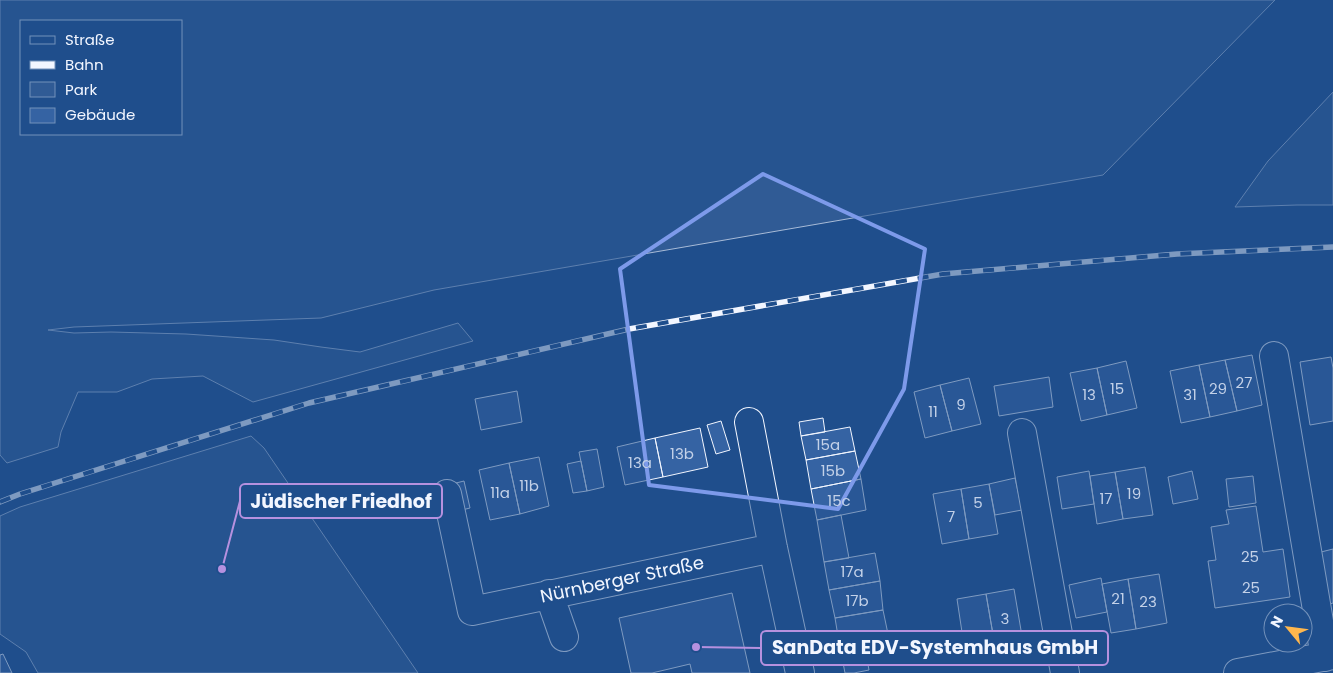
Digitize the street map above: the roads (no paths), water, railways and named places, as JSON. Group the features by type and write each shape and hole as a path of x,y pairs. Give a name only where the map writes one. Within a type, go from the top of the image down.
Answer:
{"street":[{"path":"1238,673 1329,656 1274,356"},
{"path":"749,422 773,548 800,673"},
{"path":"1022,432 1065,673"},
{"name":"Nürnberger Straße","path":"448,494 472,611 773,548"},
{"path":"549,594 564,637"}],"railway":[{"path":"0,502 20,494 309,403 629,329 943,274 1177,254 1333,247"}],"place":[{"name":"Jüdischer Friedhof","path":"222,569"},
{"name":"SanData EDV-Systemhaus GmbH","path":"696,647"}]}
